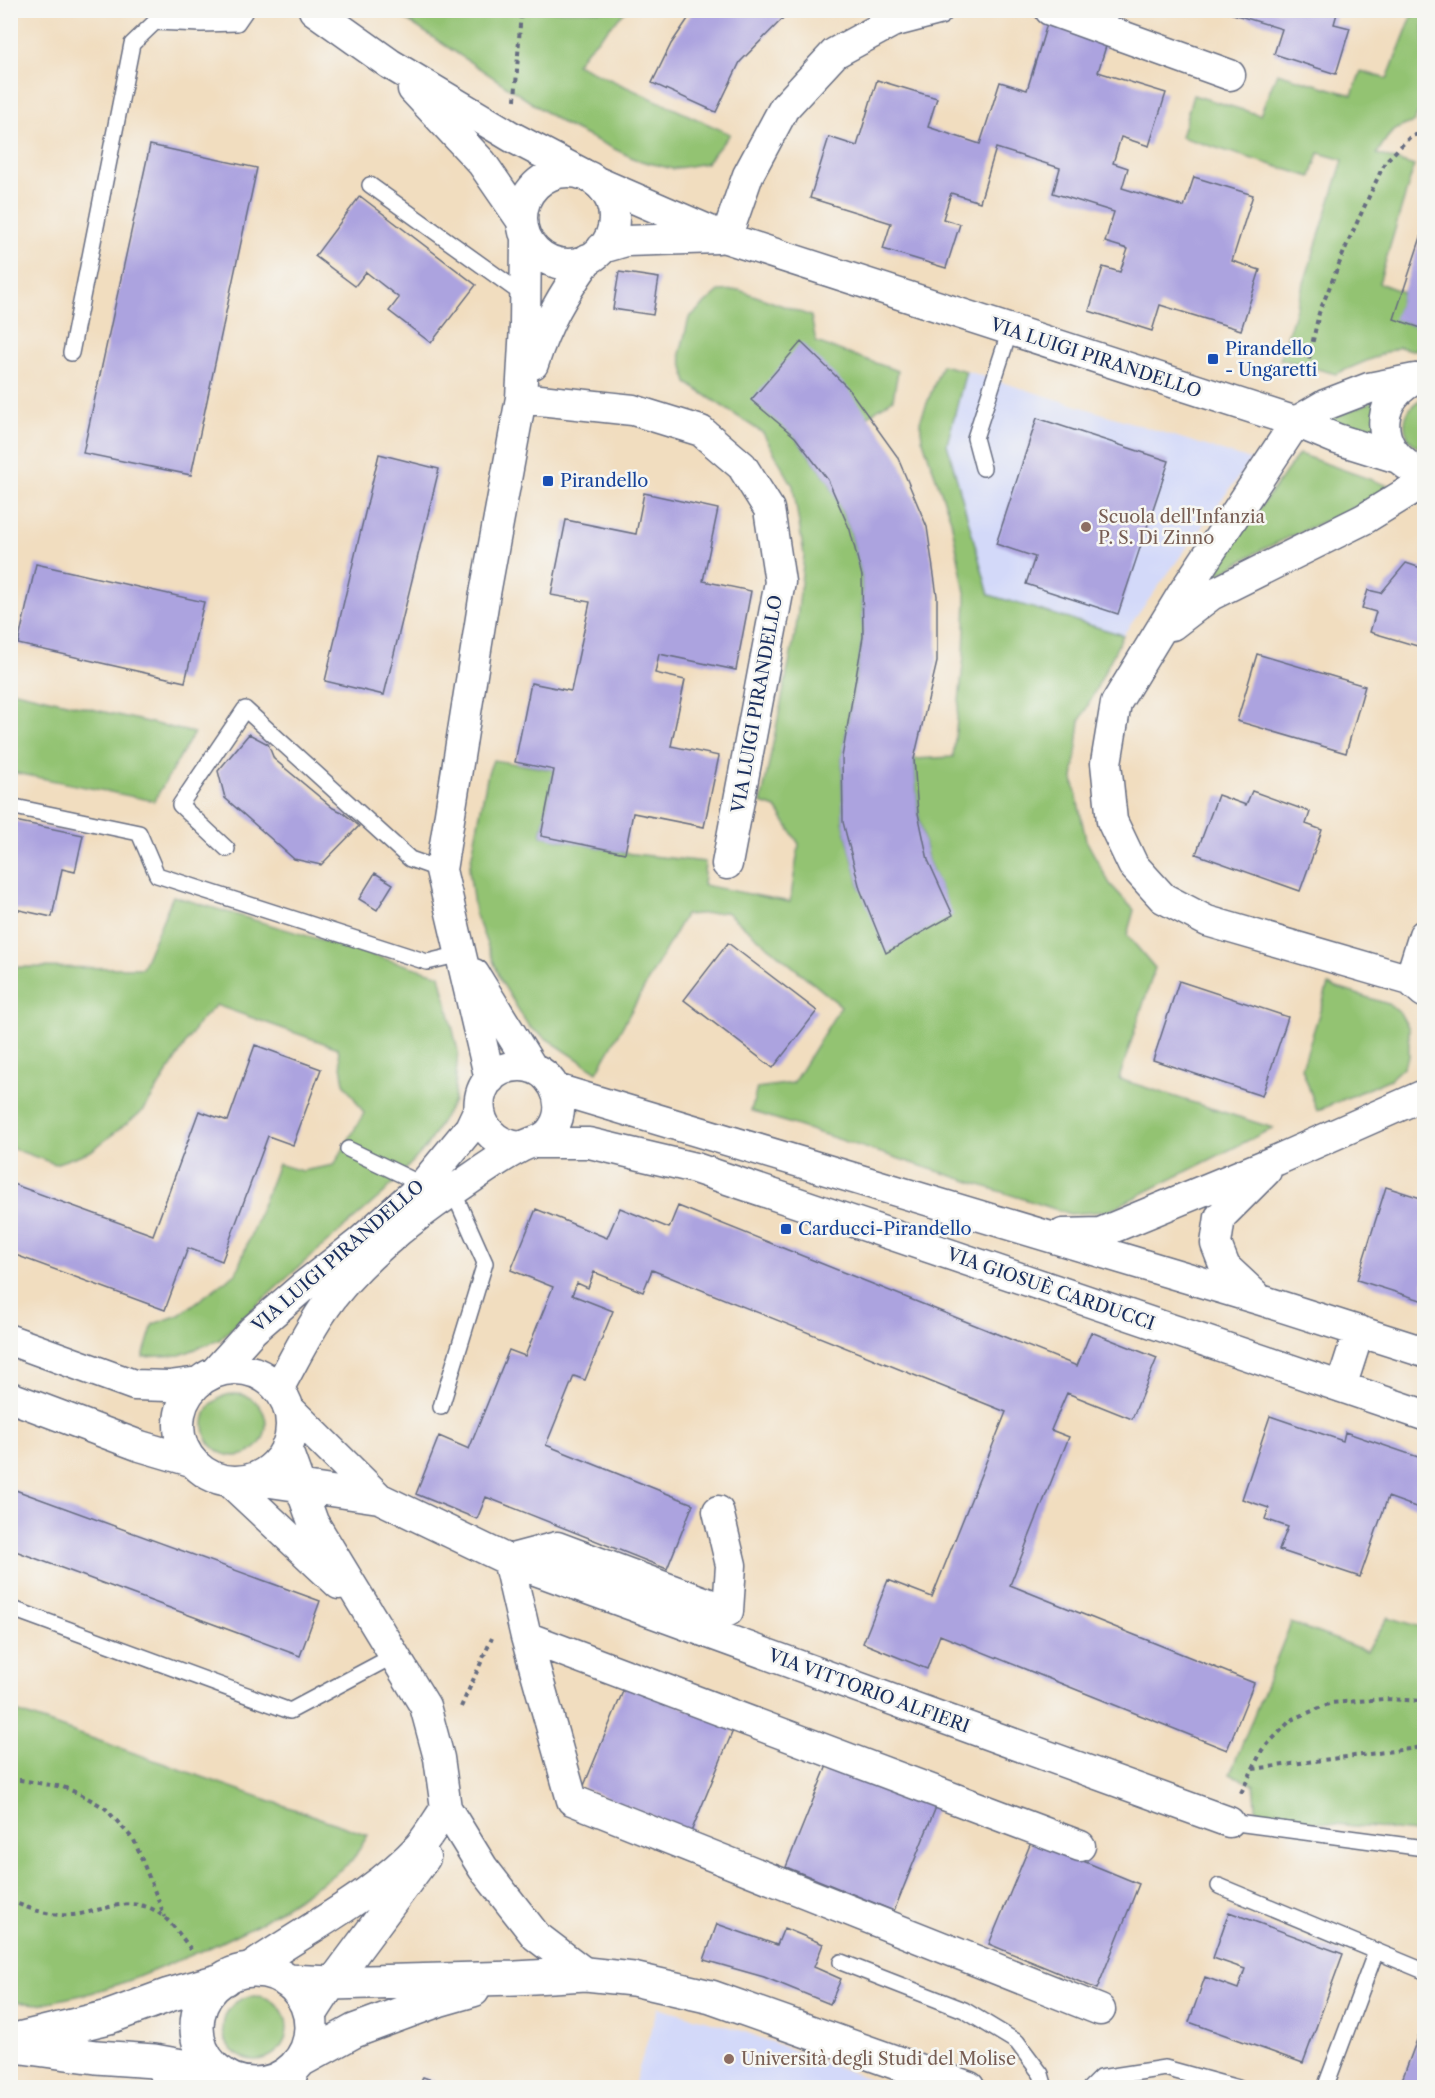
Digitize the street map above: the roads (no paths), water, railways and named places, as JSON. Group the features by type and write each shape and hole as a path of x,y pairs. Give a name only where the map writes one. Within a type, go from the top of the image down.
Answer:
{"street":[{"name":"VIA LUIGI PIRANDELLO","path":"314,10 390,64 512,137 590,178 726,238 1296,422 1337,439 1398,458 1407,465 1425,472"},
{"path":"726,238 748,175 784,108 820,69 835,53 892,22 938,10"},
{"path":"1050,10 1230,75"},
{"name":"VIA LUIGI PIRANDELLO","path":"390,64 482,163 524,230"},
{"path":"490,1079 441,870 484,599 521,398 526,297 524,203 539,181 548,177 565,172 590,178 608,196 614,214 611,232 561,297 543,332 521,398"},
{"path":"524,230 537,252 553,261 570,263 595,253"},
{"name":"VIA LUIGI PIRANDELLO","path":"595,253 626,241 726,238"},
{"path":"1420,378 1369,388 1325,405 1296,422 1184,593 1116,703 1106,763 1112,821 1133,865 1163,898 1207,921 1417,986 1425,935"},
{"path":"1398,458 1390,449 1386,438 1385,414 1395,393 1420,378"},
{"name":"VIA LUIGI PIRANDELLO","path":"521,398 633,410 701,431 742,466 769,509 780,582 727,864"},
{"path":"1160,634 1211,595 1364,519 1425,482"},
{"path":"461,954 532,1068"},
{"path":"509,1067 532,1068 546,1076 556,1089 560,1104 557,1120 549,1134 528,1145 506,1144 492,1136 483,1124 479,1109 481,1093 495,1074 509,1067"},
{"path":"1041,1234 1100,1233 1277,1160 1412,1101 1425,1075"},
{"path":"556,1089 1261,1300 1425,1352"},
{"name":"VIA LUIGI PIRANDELLO","path":"207,1377 253,1330 359,1243 423,1185 470,1128 479,1109"},
{"name":"VIA GIOSUÈ CARDUCCI","path":"528,1145 589,1143 695,1168 1425,1415"},
{"name":"VIA LUIGI PIRANDELLO","path":"283,1398 324,1308 356,1271 396,1234 453,1191 528,1145"},
{"path":"1261,1300 1225,1267 1216,1244 1220,1217 1277,1160"},
{"path":"1341,1387 1359,1331"},
{"path":"10,1340 134,1385 169,1386 238,1368 249,1370 270,1381 283,1398 291,1428 286,1447 272,1467 240,1480 209,1475 192,1461 181,1441 179,1420 185,1399 207,1377"},
{"path":"10,1397 140,1446 192,1461"},
{"name":"VIA VITTORIO ALFIERI","path":"283,1398 379,1498"},
{"path":"286,1447 313,1522 425,1706 439,1758 446,1808 483,1868 536,1936 586,1974"},
{"path":"240,1480 364,1608"},
{"name":"VIA VITTORIO ALFIERI","path":"240,1480 379,1498 508,1560 1229,1822"},
{"path":"718,1511 731,1564 728,1611 557,1547 508,1560 526,1637 572,1800 1100,2010"},
{"path":"526,1637 1080,1846"},
{"path":"231,2080 212,2065 202,2048 198,2025 202,2003 216,1985 343,1908 394,1870 420,1845 446,1808"},
{"path":"310,2017 332,1983 423,1862 435,1840 446,1808"},
{"path":"10,2043 109,2017 169,1995 235,1975 268,1972 288,1980 332,1983 586,1974 633,1979 711,1996 968,2088"},
{"path":"10,2043 96,2058 154,2061 250,2084 264,2083 294,2073 354,2031 438,2000 516,1978"},
{"path":"288,1980 303,1997 310,2017 310,2040 294,2073"},
{"path":"154,2061 182,2088"}],"lane":[{"path":"71,353 132,44 155,22 237,23 246,10"},
{"path":"370,185 526,297"},
{"path":"983,468 975,438 1010,330"},
{"path":"227,849 180,805 245,709 410,859 441,870"},
{"path":"10,806 139,833 157,875 427,962 461,954"},
{"path":"348,1149 423,1185"},
{"path":"441,1407 485,1263 453,1191"},
{"path":"10,1608 290,1711 395,1655"},
{"path":"1229,1822 1425,1848"},
{"path":"1219,1887 1425,1971"},
{"path":"1325,2088 1376,1951"},
{"path":"841,1962 964,2010 1017,2042 1041,2074 1045,2088"},
{"path":"1090,2088 1100,2078 1165,2068 1238,2088"}],"place":[{"name":"Pirandello - Ungaretti","path":"1213,359"},
{"name":"Pirandello","path":"548,481"},
{"name":"Scuola dell'Infanzia P. S. Di Zinno","path":"1086,527"},
{"name":"Carducci-Pirandello","path":"786,1229"},
{"name":"Università degli Studi del Molise","path":"729,2059"}]}
